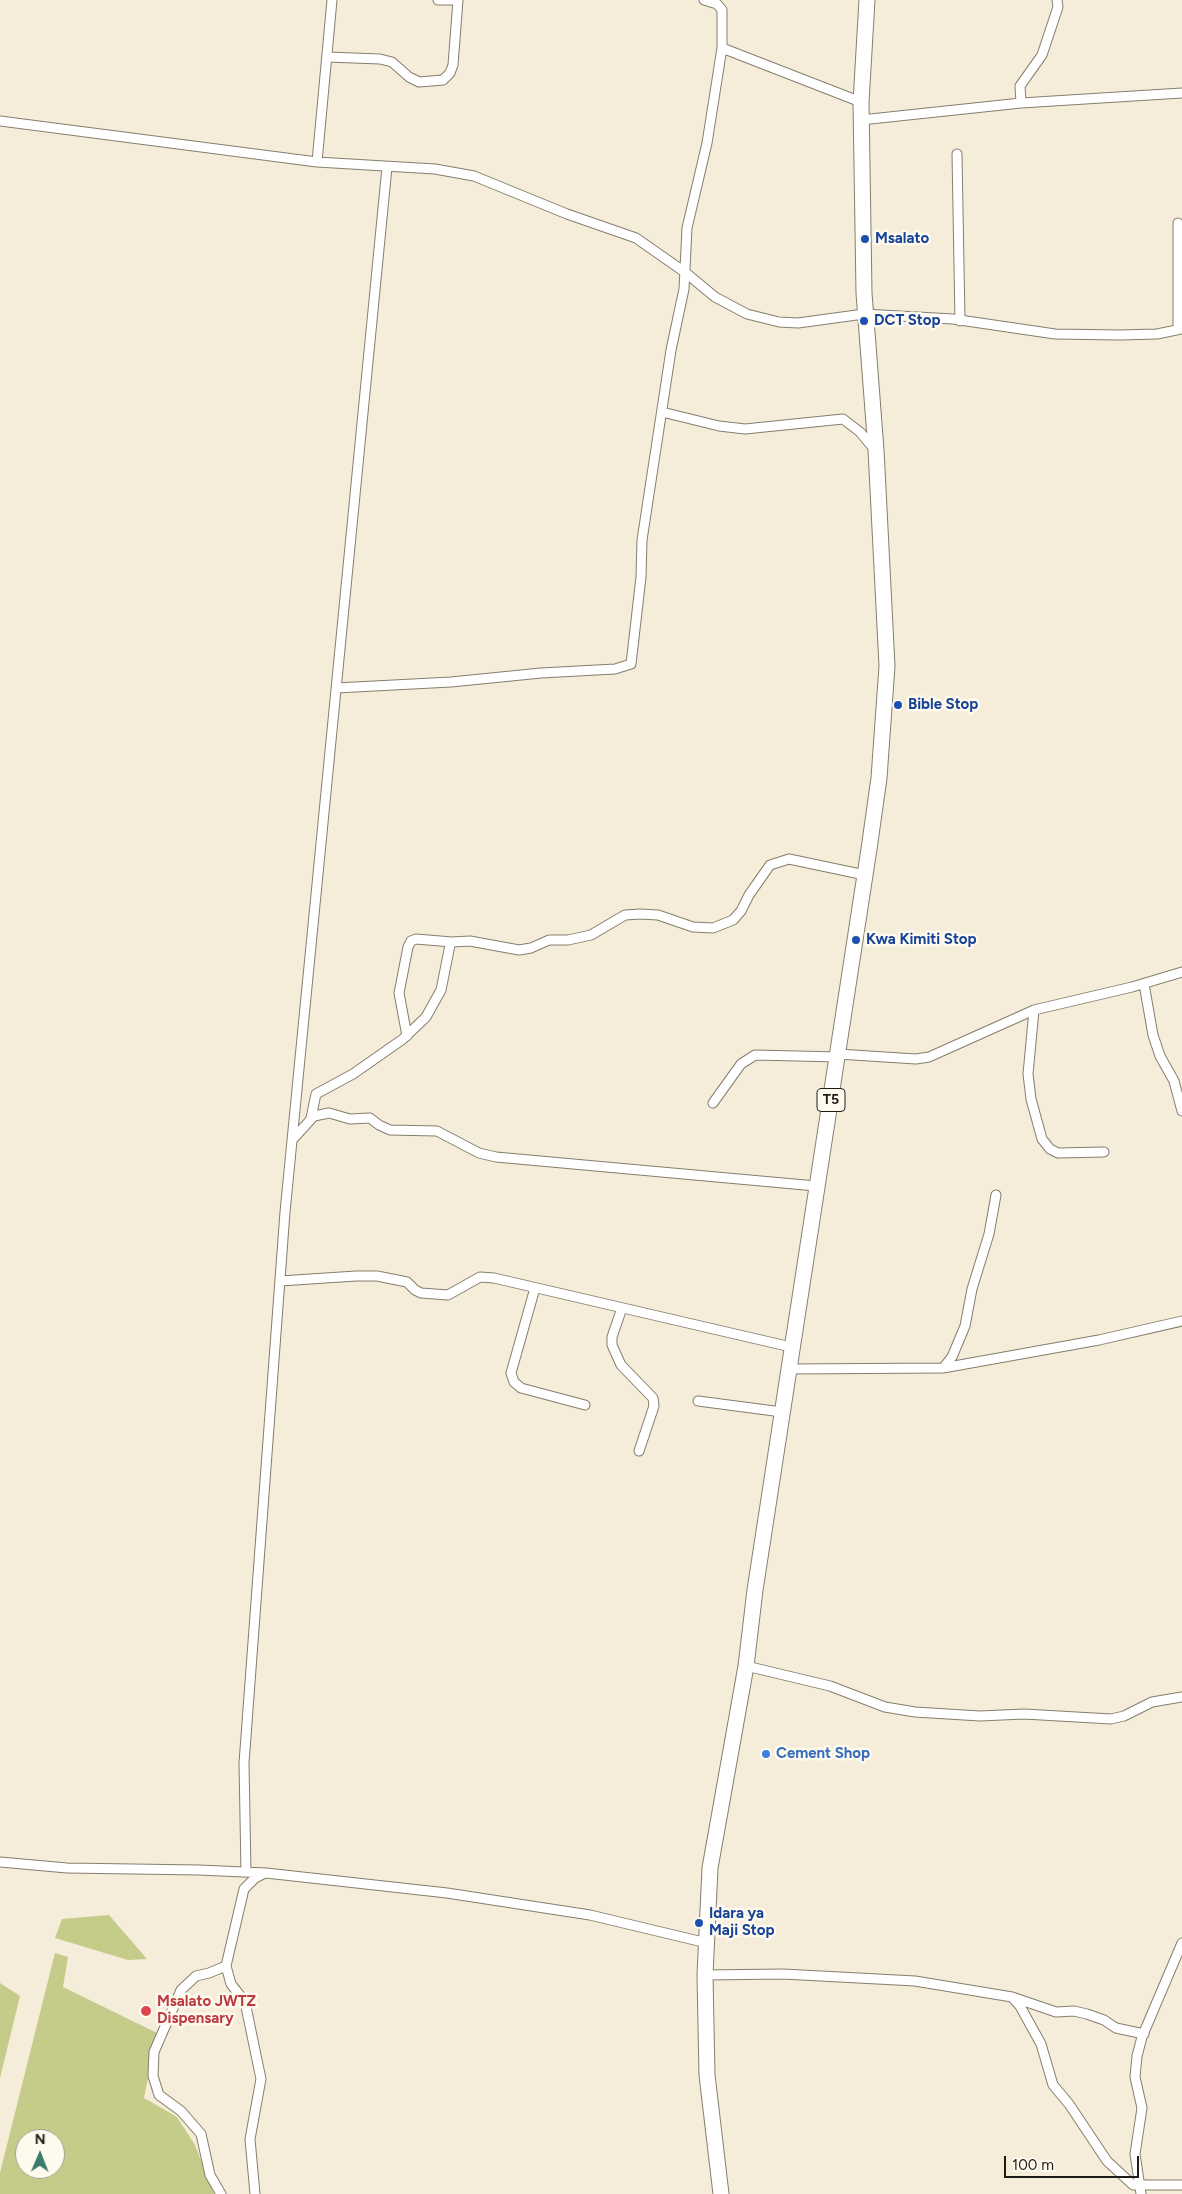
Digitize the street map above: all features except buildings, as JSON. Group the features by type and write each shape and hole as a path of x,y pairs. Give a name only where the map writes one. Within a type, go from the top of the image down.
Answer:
{"highway":[{"name":"T5","path":"721,2194 707,2075 705,1975 710,1868 746,1666 755,1590 791,1347 838,1056 879,778 887,666 876,450 864,314 861,102 866,0"}],"street":[{"path":"316,162 332,0"},
{"path":"438,0 452,0"},
{"path":"327,58 392,62 409,77 419,82 443,80 450,73 453,65 458,0"},
{"path":"336,688 451,682 541,673 615,669 631,664 641,577 642,540 686,272 686,228 707,143 722,48 722,10 717,4 704,0"},
{"path":"1021,103 1020,86 1042,55 1058,7 1057,0"},
{"path":"722,48 861,102"},
{"path":"861,120 1021,103 1182,93"},
{"path":"0,121 316,162 456,172 486,179 567,214 636,238 686,272 715,297 756,318 798,323 864,314 960,320 1071,334 1138,334 1180,329 1178,223"},
{"path":"957,154 960,320"},
{"path":"246,1872 244,1763 280,1281 292,1140 387,167"},
{"path":"662,412 719,426 745,429 843,419 860,432 876,450"},
{"path":"407,1036 399,993 408,947 411,941 416,939 452,942 470,941 520,950 531,948 549,940 568,940 591,935 625,915 640,914 658,915 693,926 713,928 733,920 770,865 789,859 864,875"},
{"path":"311,1118 316,1094 344,1081 407,1036 426,1017 441,990 452,942"},
{"path":"713,1103 741,1064 755,1055 916,1059 929,1057 1034,1010 1144,984 1182,972"},
{"path":"1144,984 1153,1035 1160,1056 1174,1081 1182,1111"},
{"path":"1034,1010 1028,1074 1031,1099 1042,1139 1050,1149 1058,1153 1104,1152"},
{"path":"292,1140 311,1118 322,1113 350,1119 369,1117 385,1128 409,1132 437,1131 479,1153 524,1161 816,1186"},
{"path":"943,1368 952,1358 965,1326 972,1289 989,1234 996,1195"},
{"path":"280,1281 377,1276 407,1282 421,1293 448,1295 480,1277 791,1347"},
{"path":"535,1288 511,1373 514,1382 521,1388 585,1405"},
{"path":"622,1308 612,1337 612,1345 621,1365 653,1398 654,1406 639,1451"},
{"path":"789,1369 943,1368 1099,1340 1182,1321"},
{"path":"698,1401 782,1412"},
{"path":"746,1666 830,1686 884,1707 980,1716 1024,1714 1111,1719 1124,1716 1152,1702 1182,1697"},
{"path":"0,1862 67,1868 266,1873 447,1893 590,1915 706,1943"},
{"path":"255,2194 250,2139 261,2079 244,2002 231,1984 226,1966 244,1889 255,1878 266,1873"},
{"path":"1140,2190 1135,2154 1142,2108 1135,2077 1138,2048 1182,1943"},
{"path":"221,2194 210,2175 201,2134 181,2111 159,2095 154,2084 153,2066 154,2052 181,1990 196,1976 226,1966"},
{"path":"705,1975 783,1974 885,1978 1012,1997 1056,2012 1087,2014 1104,2020 1116,2028 1144,2034"},
{"path":"1012,1997 1020,2006 1041,2044 1050,2078 1057,2091 1069,2104 1108,2161 1140,2190 1182,2185"}],"green space":[{"path":"109,1915 147,1959 128,1960 55,1938 62,1919"},
{"path":"55,1953 68,1957 63,1987 157,2033 144,2098 177,2117 195,2145 214,2194 0,2194 0,2173"},
{"path":"0,1983 20,1996 0,2078"}],"place":[{"name":"Msalato","path":"865,239"},
{"name":"DCT Stop","path":"864,321"},
{"name":"Bible Stop","path":"898,705"},
{"name":"Kwa Kimiti Stop","path":"856,940"},
{"name":"Cement Shop","path":"766,1754"},
{"name":"Idara ya Maji Stop","path":"699,1923"},
{"name":"Msalato JWTZ Dispensary","path":"146,2011"}]}
